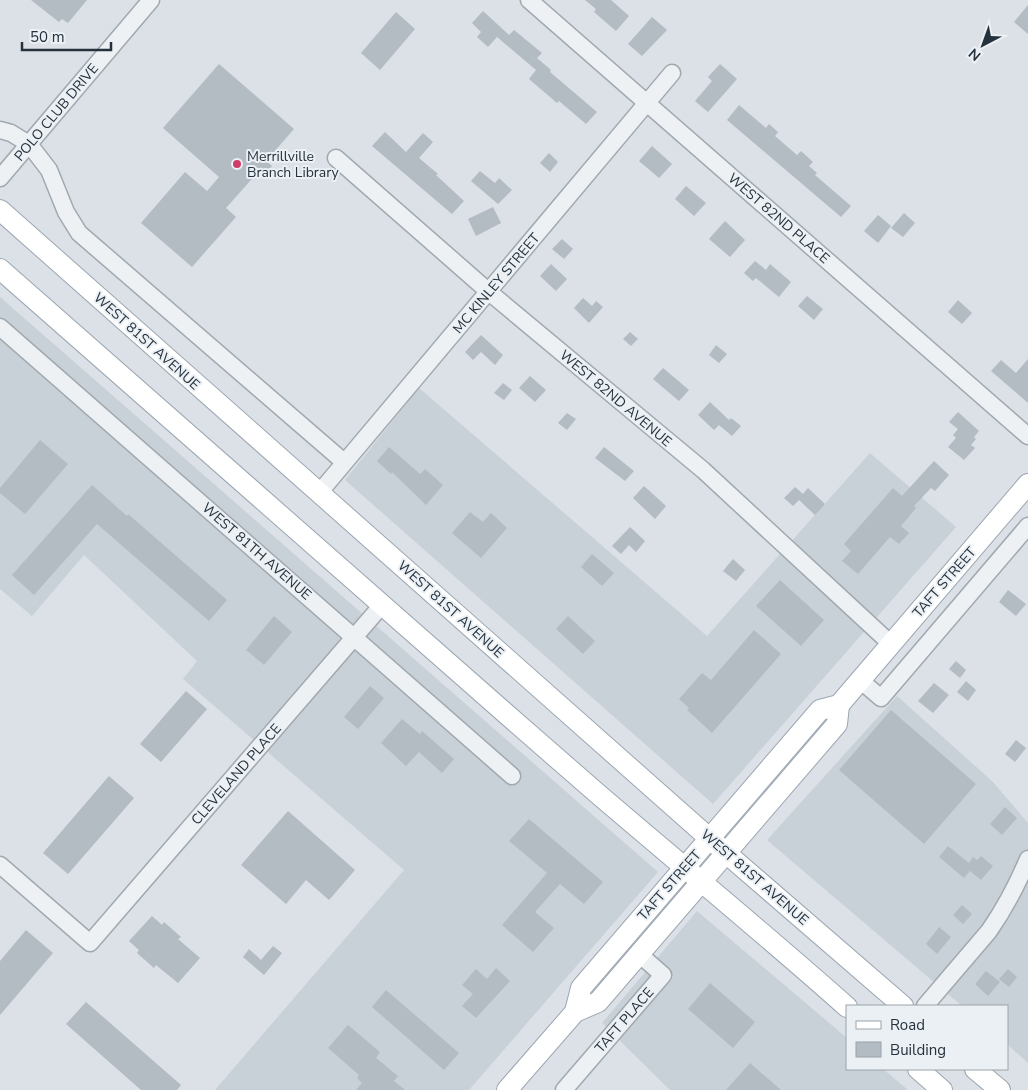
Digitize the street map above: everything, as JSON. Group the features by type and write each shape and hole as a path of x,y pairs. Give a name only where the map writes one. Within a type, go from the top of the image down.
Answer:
{"main road":[{"name":"WEST 81ST AVENUE","path":"0,210 710,839 902,1005"},
{"path":"0,269 382,605 846,1006"},
{"name":"TAFT STREET","path":"507,1090 575,1012 598,1002 837,724 839,705 1028,484"},
{"name":"TAFT STREET","path":"575,1012 581,988 684,868 820,710 839,705"},
{"path":"919,1070 942,1090"},
{"path":"976,1070 1000,1090"}],"street":[{"name":"POLO CLUB DRIVE","path":"0,178 151,0"},
{"name":"WEST 82ND PLACE","path":"529,0 1028,436"},
{"name":"MC KINLEY STREET","path":"319,493 672,73"},
{"path":"0,130 29,144 49,170 66,212 79,233 344,462"},
{"name":"WEST 82ND AVENUE","path":"336,158 489,292 703,470 891,644"},
{"name":"WEST 81TH AVENUE","path":"0,327 512,776"},
{"name":"TAFT STREET","path":"860,680 881,698 1028,526"},
{"name":"CLEVELAND PLACE","path":"0,865 90,943 382,605"},
{"path":"926,1005 989,931 1015,890 1028,859"},
{"name":"TAFT PLACE","path":"564,1090 663,975 639,954"}],"shaded area":[{"path":"0,297 658,872 469,1090 215,1090 404,870 183,679 197,661 84,555 32,616 0,589"},
{"path":"419,388 707,636 870,453 956,527 713,804 345,480"},
{"path":"897,696 992,781 1028,823 1028,1063 1008,1045 1008,1005 961,1005 767,840"},
{"path":"697,911 846,1037 846,1070 884,1070 908,1090 670,1090 602,1023"}],"building":[{"path":"31,0 87,0 68,23 62,19 59,22"},
{"path":"585,0 611,0 629,16 616,31 594,12 596,9"},
{"path":"1028,5 1028,34 1014,22"},
{"path":"483,11 509,35 514,30 542,53 537,58 551,70 550,72 597,112 586,124 529,79 536,70 497,37 488,47 477,37 481,32 472,23"},
{"path":"396,12 415,29 380,70 361,53"},
{"path":"652,17 667,30 642,56 628,44"},
{"name":"Merrillville Branch Library","path":"219,64 294,129 266,161 272,166 264,175 259,171 226,208 236,217 192,267 141,223 185,172 207,191 219,177 163,128"},
{"path":"720,64 737,79 708,112 695,101 712,81 708,77"},
{"path":"739,105 766,128 769,124 778,132 775,136 797,155 801,151 813,162 809,166 817,173 815,175 851,206 841,217 727,120"},
{"path":"385,132 406,152 423,133 433,142 419,158 438,174 436,175 464,201 452,214 372,146"},
{"path":"652,146 672,164 659,178 639,161"},
{"path":"549,153 558,162 550,172 540,163"},
{"path":"480,171 495,183 499,178 512,190 498,204 471,181"},
{"path":"686,186 706,203 694,216 675,199"},
{"path":"493,207 501,223 476,236 468,219"},
{"path":"904,213 915,223 903,237 891,228"},
{"path":"878,215 891,226 878,243 864,231"},
{"path":"725,221 745,240 730,257 709,239"},
{"path":"562,239 573,249 564,259 552,249"},
{"path":"755,261 766,270 770,264 791,282 779,297 756,278 753,281 744,273"},
{"path":"551,264 567,279 556,291 540,276"},
{"path":"807,296 823,309 814,320 798,306"},
{"path":"583,298 592,306 596,301 603,307 589,323 574,308"},
{"path":"958,300 972,313 962,324 948,312"},
{"path":"630,332 638,339 631,346 623,339"},
{"path":"481,335 503,355 495,365 481,352 473,360 465,352"},
{"path":"716,345 727,354 719,363 709,355"},
{"path":"1028,359 1028,403 991,371 1001,360 1016,373"},
{"path":"663,368 689,390 679,401 653,379"},
{"path":"530,376 546,390 535,402 519,388"},
{"path":"503,383 512,390 504,400 494,393"},
{"path":"710,402 729,420 731,418 741,426 732,436 719,425 714,430 698,415"},
{"path":"958,412 979,431 971,445 975,448 964,460 948,447 956,438 953,435 958,429 949,422"},
{"path":"567,413 576,419 567,430 558,423"},
{"path":"40,440 68,464 25,514 0,493 0,488"},
{"path":"389,447 420,474 425,469 443,485 426,505 392,472 391,474 377,461"},
{"path":"604,447 634,471 625,481 595,458"},
{"path":"934,461 949,475 935,491 931,488 914,506 916,508 901,526 909,533 899,544 890,537 858,574 842,561 851,551 844,544 893,488 902,496"},
{"path":"92,485 227,600 209,621 97,524 34,595 12,575"},
{"path":"644,486 666,506 655,519 633,498"},
{"path":"795,487 803,494 808,488 825,504 815,515 799,500 793,506 784,498"},
{"path":"470,512 483,522 491,513 507,528 481,558 452,533"},
{"path":"630,527 645,541 636,552 629,545 621,554 612,546"},
{"path":"592,554 614,573 602,586 581,567"},
{"path":"733,559 745,570 736,581 723,571"},
{"path":"780,580 824,620 801,646 756,606"},
{"path":"1008,590 1026,604 1016,616 999,602"},
{"path":"274,616 292,632 264,665 246,650"},
{"path":"568,616 595,641 583,654 556,629"},
{"path":"754,630 781,654 712,733 687,710 689,708 679,699 702,673 711,680"},
{"path":"956,661 966,670 960,678 949,669"},
{"path":"966,681 976,690 968,701 957,692"},
{"path":"934,683 949,695 933,713 918,701"},
{"path":"370,686 384,698 358,729 344,717"},
{"path":"186,691 207,709 161,762 140,744"},
{"path":"891,710 976,784 924,844 839,770"},
{"path":"402,719 420,734 422,731 454,759 442,773 419,752 406,766 381,743"},
{"path":"1016,740 1026,748 1015,762 1005,754"},
{"path":"109,776 134,798 68,874 43,853"},
{"path":"1005,807 1017,818 1002,835 990,824"},
{"path":"288,811 355,870 329,900 306,880 286,904 241,865"},
{"path":"529,819 603,882 584,904 560,884 535,912 554,928 533,952 502,925 547,873 509,841"},
{"path":"948,846 969,863 973,857 977,860 981,856 993,866 981,880 970,871 964,878 939,857"},
{"path":"962,905 972,914 963,924 953,915"},
{"path":"152,916 162,925 164,922 181,937 178,939 200,958 178,983 156,965 154,968 137,953 139,950 129,941"},
{"path":"939,927 951,937 937,954 926,944"},
{"path":"26,930 53,953 0,1015 0,961"},
{"path":"273,946 282,953 264,975 243,957 249,949 261,960"},
{"path":"496,968 510,981 476,1018 462,1006 473,994 462,985 476,969 487,979"},
{"path":"1008,969 1017,977 1009,987 999,979"},
{"path":"986,971 1000,982 988,996 975,984"},
{"path":"710,983 755,1022 733,1048 688,1009"},
{"path":"386,990 459,1053 444,1070 372,1007"},
{"path":"86,1002 181,1085 177,1090 141,1090 66,1024"},
{"path":"348,1025 380,1052 376,1058 398,1076 394,1081 405,1090 356,1090 362,1083 357,1078 359,1075 328,1048"},
{"path":"750,1063 781,1090 726,1090"}],"place":[{"name":"Merrillville Branch Library","path":"237,164"}]}
